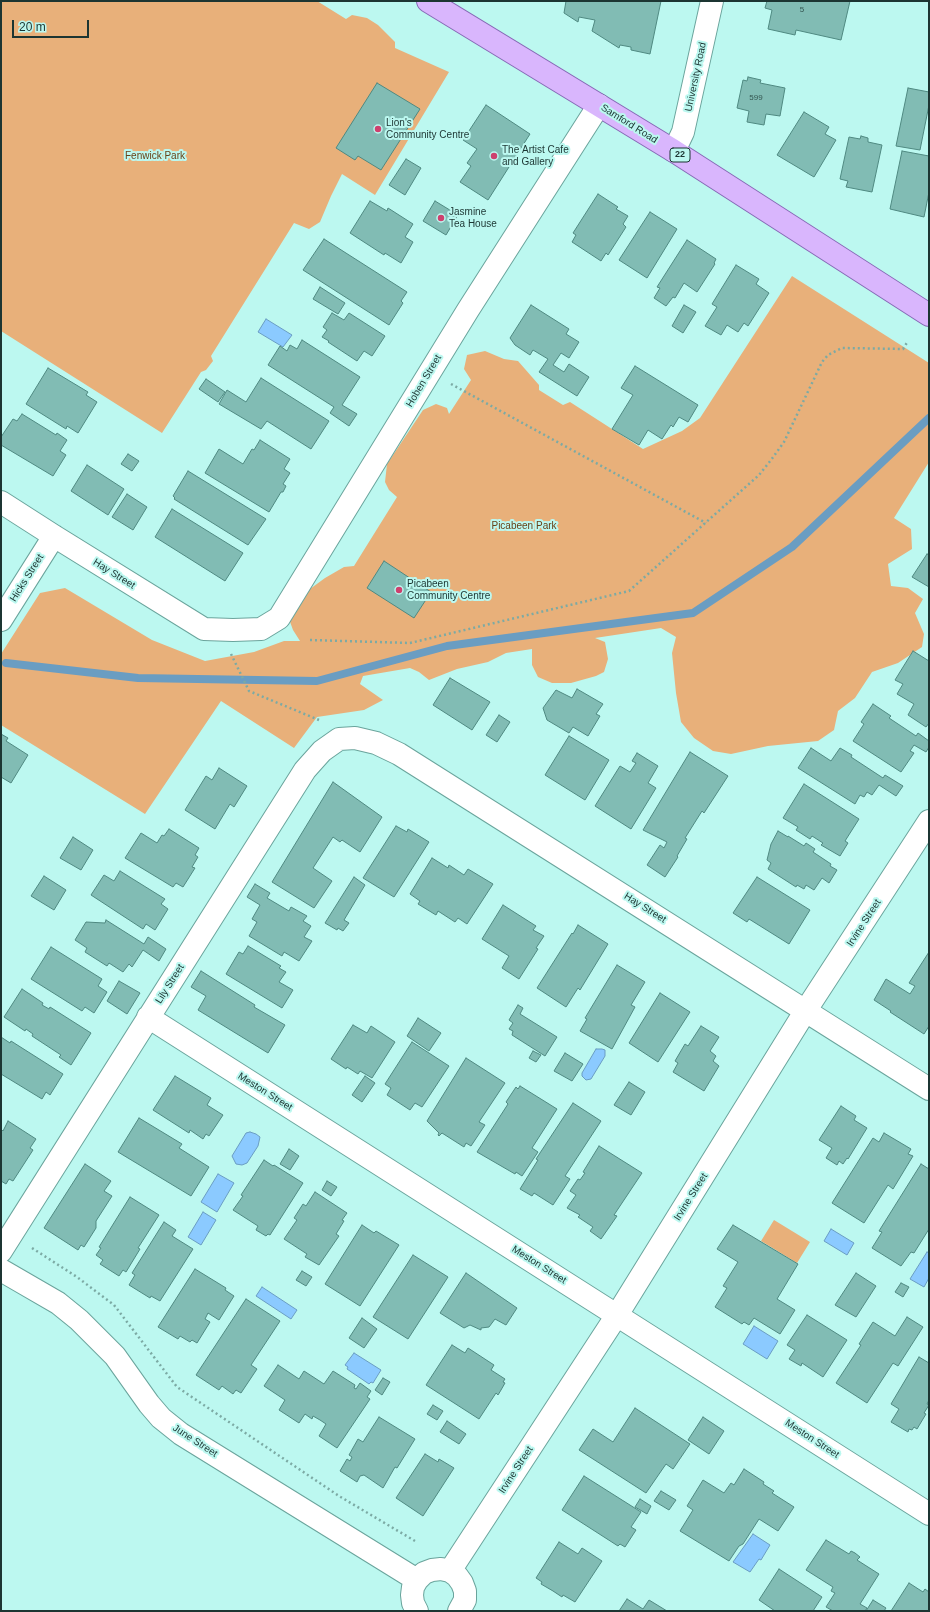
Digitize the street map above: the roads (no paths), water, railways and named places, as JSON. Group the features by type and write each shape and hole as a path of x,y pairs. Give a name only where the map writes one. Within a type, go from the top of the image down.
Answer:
{"main road":[{"name":"Samford Road","path":"428,1 674,151 929,315"}],"street":[{"name":"University Road","path":"674,151 683,132 712,1"},
{"name":"Hoben Street","path":"231,640 261,629 280,618 430,372 599,105"},
{"name":"Hay Street","path":"1,502 204,629 231,640"},
{"name":"Hicks Street","path":"1,620 54,536"},
{"name":"Hay Street","path":"356,738 376,743 399,754 929,1089"},
{"name":"Lily Street","path":"6,1243 305,770 322,751 339,739 356,738"},
{"name":"Irvine Street","path":"450,1571 617,1315 806,1010 929,821"},
{"name":"Meston Street","path":"148,1017 929,1514"},
{"name":"June Street","path":"1,1270 58,1303 79,1320 115,1356 149,1404 161,1418 181,1434 417,1580"},
{"path":"417,1611 413,1603 413,1587 417,1580 424,1574 432,1570 441,1569 450,1571 457,1576 462,1583 465,1591 465,1600 462,1610"}],"water":[{"path":"266,319 292,335 283,347 258,332"},
{"path":"596,1049 605,1050 605,1056 591,1079 586,1080 582,1076 582,1073"},
{"path":"250,1132 260,1137 258,1146 247,1163 242,1165 236,1164 232,1156 246,1133"},
{"path":"218,1174 234,1183 217,1212 201,1202"},
{"path":"203,1212 216,1220 201,1245 188,1237"},
{"path":"831,1229 854,1243 847,1255 824,1241"},
{"path":"927,1252 929,1253 929,1278 924,1287 910,1279"},
{"path":"262,1287 297,1310 291,1319 256,1296"},
{"path":"754,1326 778,1341 767,1359 743,1344"},
{"path":"354,1353 381,1370 373,1383 371,1382 369,1384 347,1369 348,1367 345,1365"},
{"path":"753,1534 770,1545 761,1560 759,1559 750,1572 733,1562"}],"waterway":[{"path":"6,663 138,678 317,681 447,646 693,613 792,547 929,418"}],"place":[{"name":"Lion's Community Centre","path":"378,129"},
{"name":"The Artist Cafe and Gallery","path":"494,156"},
{"name":"Jasmine Tea House","path":"441,218"},
{"name":"Picabeen Community Centre","path":"399,590"}],"park label":[{"name":"Fenwick Park","path":"155,156"},
{"name":"Picabeen Park","path":"524,526"}]}
